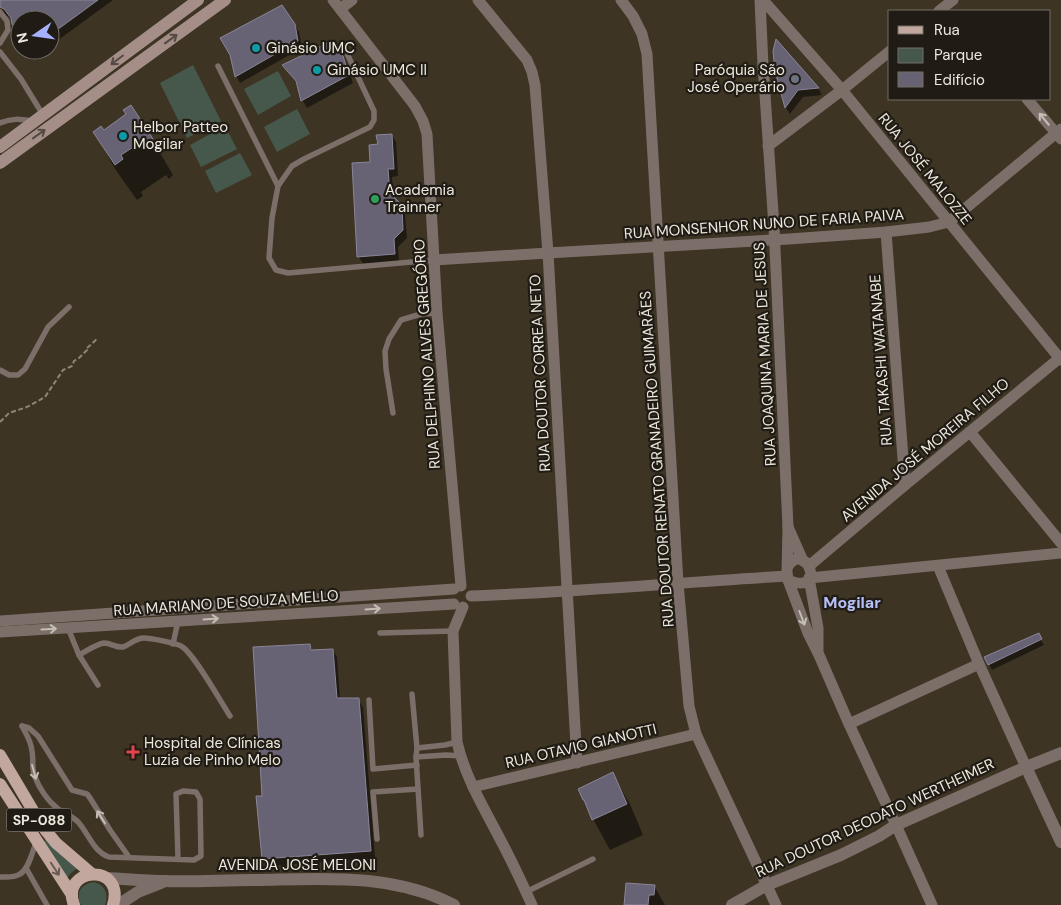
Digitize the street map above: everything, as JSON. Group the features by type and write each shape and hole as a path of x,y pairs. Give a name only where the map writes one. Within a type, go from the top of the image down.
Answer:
{"main road":[{"path":"0,147 198,0"},
{"path":"0,163 225,0"},
{"name":"SP-088","path":"0,755 47,832 56,843 92,874"},
{"name":"SP-088","path":"0,784 73,900"},
{"name":"SP-088","path":"73,900 73,889 80,878 97,874 107,878"},
{"path":"107,878 115,890 113,905"}],"street":[{"path":"336,4 352,0"},
{"name":"RUA DOUTOR CORREA NETO","path":"478,0 527,60 535,84 548,252 577,763"},
{"name":"RUA DOUTOR RENATO GRANADEIRO GUIMARÃES","path":"621,0 633,16 642,34 647,54 678,583 689,706 696,734 776,905"},
{"name":"RUA JOSÉ MALOZZE","path":"761,0 842,90 1060,359"},
{"name":"RUA JOAQUINA MARIA DE JESUS","path":"761,0 788,527 787,575"},
{"name":"RUA DELPHINO ALVES GREGÓRIO","path":"336,4 415,106 427,134 437,313 457,588"},
{"path":"768,146 888,53"},
{"path":"1028,100 1059,133"},
{"name":"RUA MONSENHOR NUNO DE FARIA PAIVA","path":"434,260 886,232 929,227 949,222 1059,133"},
{"name":"RUA TAKASHI WATANABE","path":"886,232 905,485"},
{"name":"AVENIDA JOSÉ MOREIRA FILHO","path":"807,568 905,485 1060,359"},
{"path":"970,432 1061,544"},
{"path":"788,527 807,568 818,628 818,654"},
{"path":"932,905 808,633 787,575 792,562 796,560 807,568 938,566 1061,553"},
{"path":"938,566 980,664 1061,842"},
{"path":"471,596 567,592 787,575 800,584 807,581 807,568"},
{"path":"464,587 468,589 471,596 469,603 458,605 451,597 457,588 464,587"},
{"name":"RUA MARIANO DE SOUZA MELLO","path":"0,621 457,588"},
{"path":"458,605 453,631 458,742 461,756 473,787 532,905"},
{"name":"RUA MARIANO DE SOUZA MELLO","path":"0,632 458,605"},
{"path":"849,724 980,664"},
{"name":"RUA OTAVIO GIANOTTI","path":"473,787 696,734"},
{"name":"RUA DOUTOR DEODATO WERTHEIMER","path":"732,905 767,885 841,855 879,836 896,825 1061,753"},
{"name":"AVENIDA JOSÉ MELONI","path":"107,878 166,881 345,878 401,886 454,905"},
{"name":"AVENIDA JOSÉ MELONI","path":"118,905 138,892 166,881"}],"lane":[{"path":"0,12 6,21 8,30 0,43"},
{"path":"343,46 374,112 374,120 370,127 292,166 278,186 272,218 269,258 276,270 288,273 434,260"},
{"path":"0,52 21,79 39,118 17,118 0,123"},
{"path":"218,66 278,186"},
{"path":"0,370 9,375 18,374 25,369 48,327 69,307"},
{"path":"393,413 385,351 389,339 401,320 421,314 437,313"},
{"path":"173,644 178,621"},
{"path":"68,628 79,655 98,685"},
{"path":"380,633 453,631"},
{"path":"79,655 104,643 122,647 137,639 144,638 180,645 186,650 230,716"},
{"path":"412,694 417,748 421,835"},
{"path":"369,700 373,769 417,766"},
{"path":"129,857 90,798 86,794 72,790 38,736 29,728 22,726 33,751 32,766 35,778 52,804 74,818 103,855 110,857 194,860 200,856 200,799 196,792 183,791 176,794 178,859"},
{"path":"417,748 458,742"},
{"path":"416,757 461,756"},
{"path":"377,839 373,792 418,790"},
{"path":"0,878 20,874 26,868 37,841"},
{"path":"526,892 593,859"},
{"path":"26,868 48,905"}],"path":[{"path":"0,422 9,413 46,396 62,370 72,366 74,361 88,350 86,349 96,339"}],"green space":[{"path":"193,65 221,121 187,138 160,83"},
{"path":"278,71 291,96 258,115 244,89"},
{"path":"297,109 310,134 277,152 264,127"},
{"path":"225,126 237,149 201,167 190,145"},
{"path":"240,153 252,175 216,193 205,171"},
{"path":"46,839 80,866 67,878 44,842"},
{"path":"94,882 101,885 105,891 107,897 105,905 81,905 79,901 80,890 89,883"}],"building":[{"path":"0,0 98,0 60,28 60,10 10,10 10,17 0,7"},
{"name":"Ginásio UMC","path":"282,5 295,24 298,41 235,77 230,55 220,38"},
{"name":"Paróquia São José Operário","path":"776,39 819,88 798,90 785,108 775,71 773,51"},
{"name":"Ginásio UMC II","path":"332,41 343,56 349,75 301,101 296,81 282,65"},
{"name":"Helbor Patteo Mogilar","path":"131,105 153,139 147,143 144,140 121,155 123,159 115,165 93,132 101,126 104,130 126,114 123,110"},
{"name":"Academia Trainner","path":"392,134 394,169 388,169 390,193 402,205 403,230 394,239 395,254 357,257 352,163 370,162 369,145 378,144 376,135"},
{"path":"1039,633 1042,639 988,665 984,657"},
{"path":"310,644 311,650 333,649 337,698 359,698 371,851 262,859 256,796 262,796 253,647"},
{"path":"613,772 627,804 592,820 578,789"},
{"path":"626,883 655,885 654,895 649,895 648,905 624,905"}],"place":[{"name":"Ginásio UMC","path":"256,48"},
{"name":"Ginásio UMC II","path":"317,70"},
{"name":"Paróquia São José Operário","path":"795,79"},
{"name":"Helbor Patteo Mogilar","path":"123,136"},
{"name":"Academia Trainner","path":"375,199"},
{"name":"Hospital de Clínicas Luzia de Pinho Melo","path":"133,752"}],"district":[{"name":"Mogilar","path":"852,602"}]}
